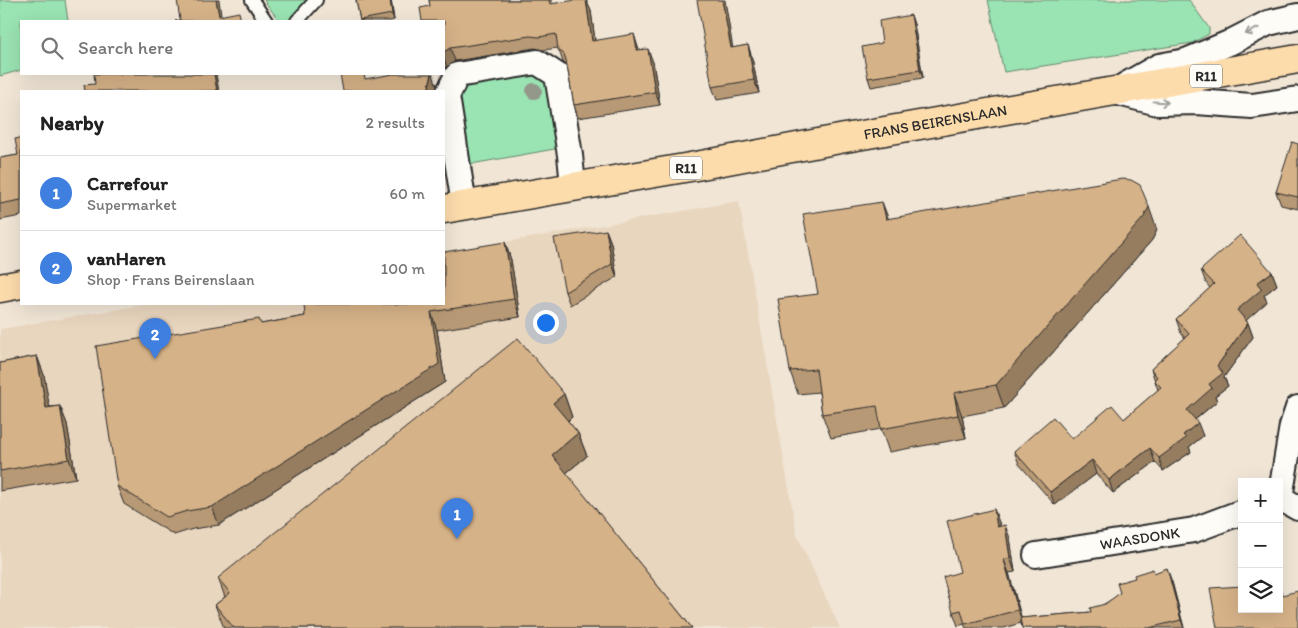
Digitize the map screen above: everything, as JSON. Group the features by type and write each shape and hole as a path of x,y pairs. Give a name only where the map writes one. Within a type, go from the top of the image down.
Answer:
{"main road":[{"name":"FRANS BEIRENSLAAN","path":"454,207 1298,59"},
{"path":"0,288 20,284"}],"street":[{"path":"1114,92 1158,66 1186,61 1229,43 1268,23 1298,16"},
{"name":"FRANS BEIRENSLAAN","path":"454,207 447,96 457,75 537,62 557,75 574,186"},
{"path":"1114,92 1158,103 1196,102 1252,106 1298,99"},
{"path":"1283,480 1292,426 1298,408"},
{"path":"1283,500 1298,508"},
{"name":"WAASDONK","path":"1036,555 1194,530 1238,514"}],"lane":[{"path":"252,0 265,20"},
{"path":"298,20 316,0"}],"shaded area":[{"path":"739,201 797,535 840,628 0,628 0,329 143,305 445,305 445,253"}],"green space":[{"path":"0,0 65,0 68,20 20,20 20,70 0,76"},
{"path":"264,0 316,0 298,20 278,20"},
{"path":"988,0 1189,0 1209,28 1209,34 1192,43 1004,72"},
{"path":"537,72 549,79 560,148 466,165 453,96 460,87"}],"building":[{"path":"177,0 216,0 219,16 239,12 241,20 180,20"},
{"path":"356,0 390,0 392,14 360,20"},
{"path":"429,0 549,0 550,4 586,0 592,41 634,34 637,50 648,49 655,92 574,105 566,60 564,54 558,50 556,34 450,48 445,51 445,20 422,20 420,8 430,6"},
{"path":"697,0 722,0 731,48 748,45 754,80 712,87"},
{"path":"911,15 920,70 868,78 862,47 882,43 879,21"},
{"path":"94,75 214,75 217,90 85,90 84,85 95,84"},
{"path":"340,75 364,75 365,79 387,75 432,75 430,90 343,90"},
{"path":"20,138 20,200 0,204 0,158 18,155 15,139"},
{"path":"1292,142 1298,144 1298,197 1276,192"},
{"path":"1122,179 1131,180 1140,185 1149,207 1144,217 996,385 954,393 958,415 881,429 877,406 822,414 816,369 790,371 778,299 818,294 803,214 882,202 886,219"},
{"path":"606,230 612,264 565,292 554,238"},
{"path":"1240,235 1272,272 1257,283 1262,289 1237,310 1248,323 1217,366 1223,373 1209,384 1212,388 1187,410 1198,423 1183,435 1186,438 1159,458 1150,448 1109,480 1092,460 1050,492 1014,451 1053,417 1072,439 1112,405 1124,419 1161,387 1154,380 1157,377 1151,369 1189,334 1176,319 1214,284 1201,270"},
{"path":"505,242 514,299 431,312 439,364 212,507 187,511 167,517 117,486 96,346 259,319 261,324 305,316 304,305 445,305 445,252"},
{"path":"518,338 564,394 553,403 578,433 552,455 692,628 234,628 215,605 230,593 218,578"},
{"path":"37,356 46,408 60,406 69,459 0,471 0,363"},
{"path":"994,509 997,527 1005,525 1010,558 1004,560 1018,610 965,624 961,610 953,612 943,577 960,572 947,521"},
{"path":"1167,568 1181,620 1149,628 1022,628 1020,618 1091,612 1090,608 1105,604 1120,593 1117,583 1135,578 1134,575 1153,569 1154,573"},
{"path":"1238,586 1238,613 1283,613 1283,595 1298,591 1298,628 1217,628 1210,588"}],"place":[{"name":"vanHaren","path":"155,359"},
{"name":"Carrefour","path":"457,539"}]}
